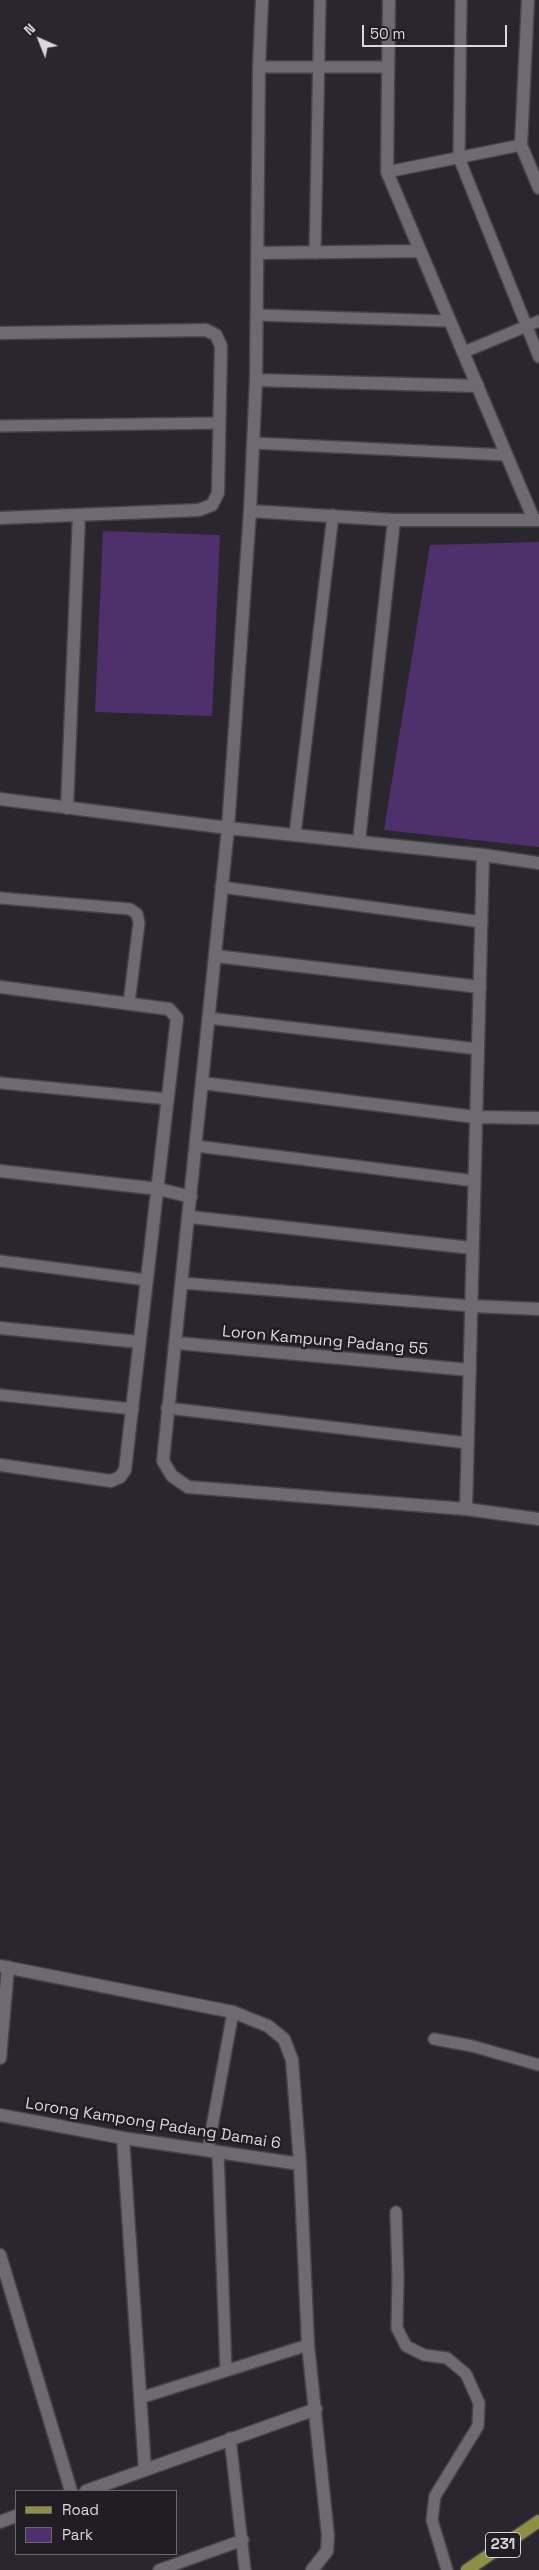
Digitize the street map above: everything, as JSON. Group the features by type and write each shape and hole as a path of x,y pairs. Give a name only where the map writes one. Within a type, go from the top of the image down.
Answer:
{"main road":[{"name":"231","path":"468,2570 539,2521"}],"street":[{"path":"262,0 259,67 256,380 250,511 228,828 177,1343 167,1408 163,1461 172,1476 188,1487 466,1509 539,1519"},
{"path":"250,511 394,520 537,520 506,455 464,352 448,321 387,172 389,0"},
{"path":"528,0 522,145 539,188"},
{"path":"258,253 420,251"},
{"path":"0,333 206,330 216,335 221,346 218,493 212,505 199,510 0,518"},
{"path":"256,380 478,386"},
{"path":"67,808 79,515"},
{"path":"358,841 394,520"},
{"path":"0,799 228,828 484,855 539,863"},
{"path":"466,1509 475,1117 484,855"},
{"path":"215,956 480,987"},
{"path":"0,987 169,1009 177,1018 159,1189 125,1470 120,1477 111,1481 0,1465"},
{"path":"202,1083 475,1117 539,1118"},
{"path":"0,1170 159,1189 191,1196"},
{"path":"190,1216 472,1248"},
{"path":"472,1306 539,1309"},
{"path":"0,1328 139,1342"},
{"name":"Loron Kampung Padang 55","path":"177,1343 470,1370"},
{"path":"0,2058 4,1966 233,2012 268,2026 284,2039 292,2060 300,2164 308,2345 328,2536 327,2551 312,2570"},
{"name":"Lorong Kampong Padang Damai 6","path":"0,2115 124,2138 300,2164"},
{"path":"124,2138 145,2470"},
{"path":"0,2255 71,2490"},
{"path":"89,2490 230,2438 316,2409"},
{"path":"0,2522 15,2516"}],"lane":[{"path":"315,253 320,0"},
{"path":"461,0 459,158 539,357"},
{"path":"259,67 387,67"},
{"path":"387,172 522,145"},
{"path":"257,315 448,321"},
{"path":"464,352 539,321"},
{"path":"0,426 220,423"},
{"path":"253,443 506,455"},
{"path":"295,834 333,515"},
{"path":"221,887 482,922"},
{"path":"0,898 130,909 137,914 139,923 128,1003"},
{"path":"208,1018 478,1049"},
{"path":"0,1083 168,1099"},
{"path":"196,1146 475,1181"},
{"path":"0,1261 147,1280"},
{"path":"182,1283 472,1306"},
{"path":"0,1395 133,1410"},
{"path":"167,1408 468,1444"},
{"path":"226,2370 213,2150 233,2012"},
{"path":"434,2039 472,2046 539,2066"},
{"path":"396,2212 398,2277 396,2328 406,2346 424,2355 447,2358 466,2374 479,2402 478,2426 435,2496 432,2520 446,2570"},
{"path":"140,2398 308,2345"},
{"path":"230,2438 245,2570"},
{"path":"159,2570 243,2540"}],"green space":[{"path":"103,531 220,535 212,716 95,712"},
{"path":"539,542 539,847 384,830 430,545"}]}
